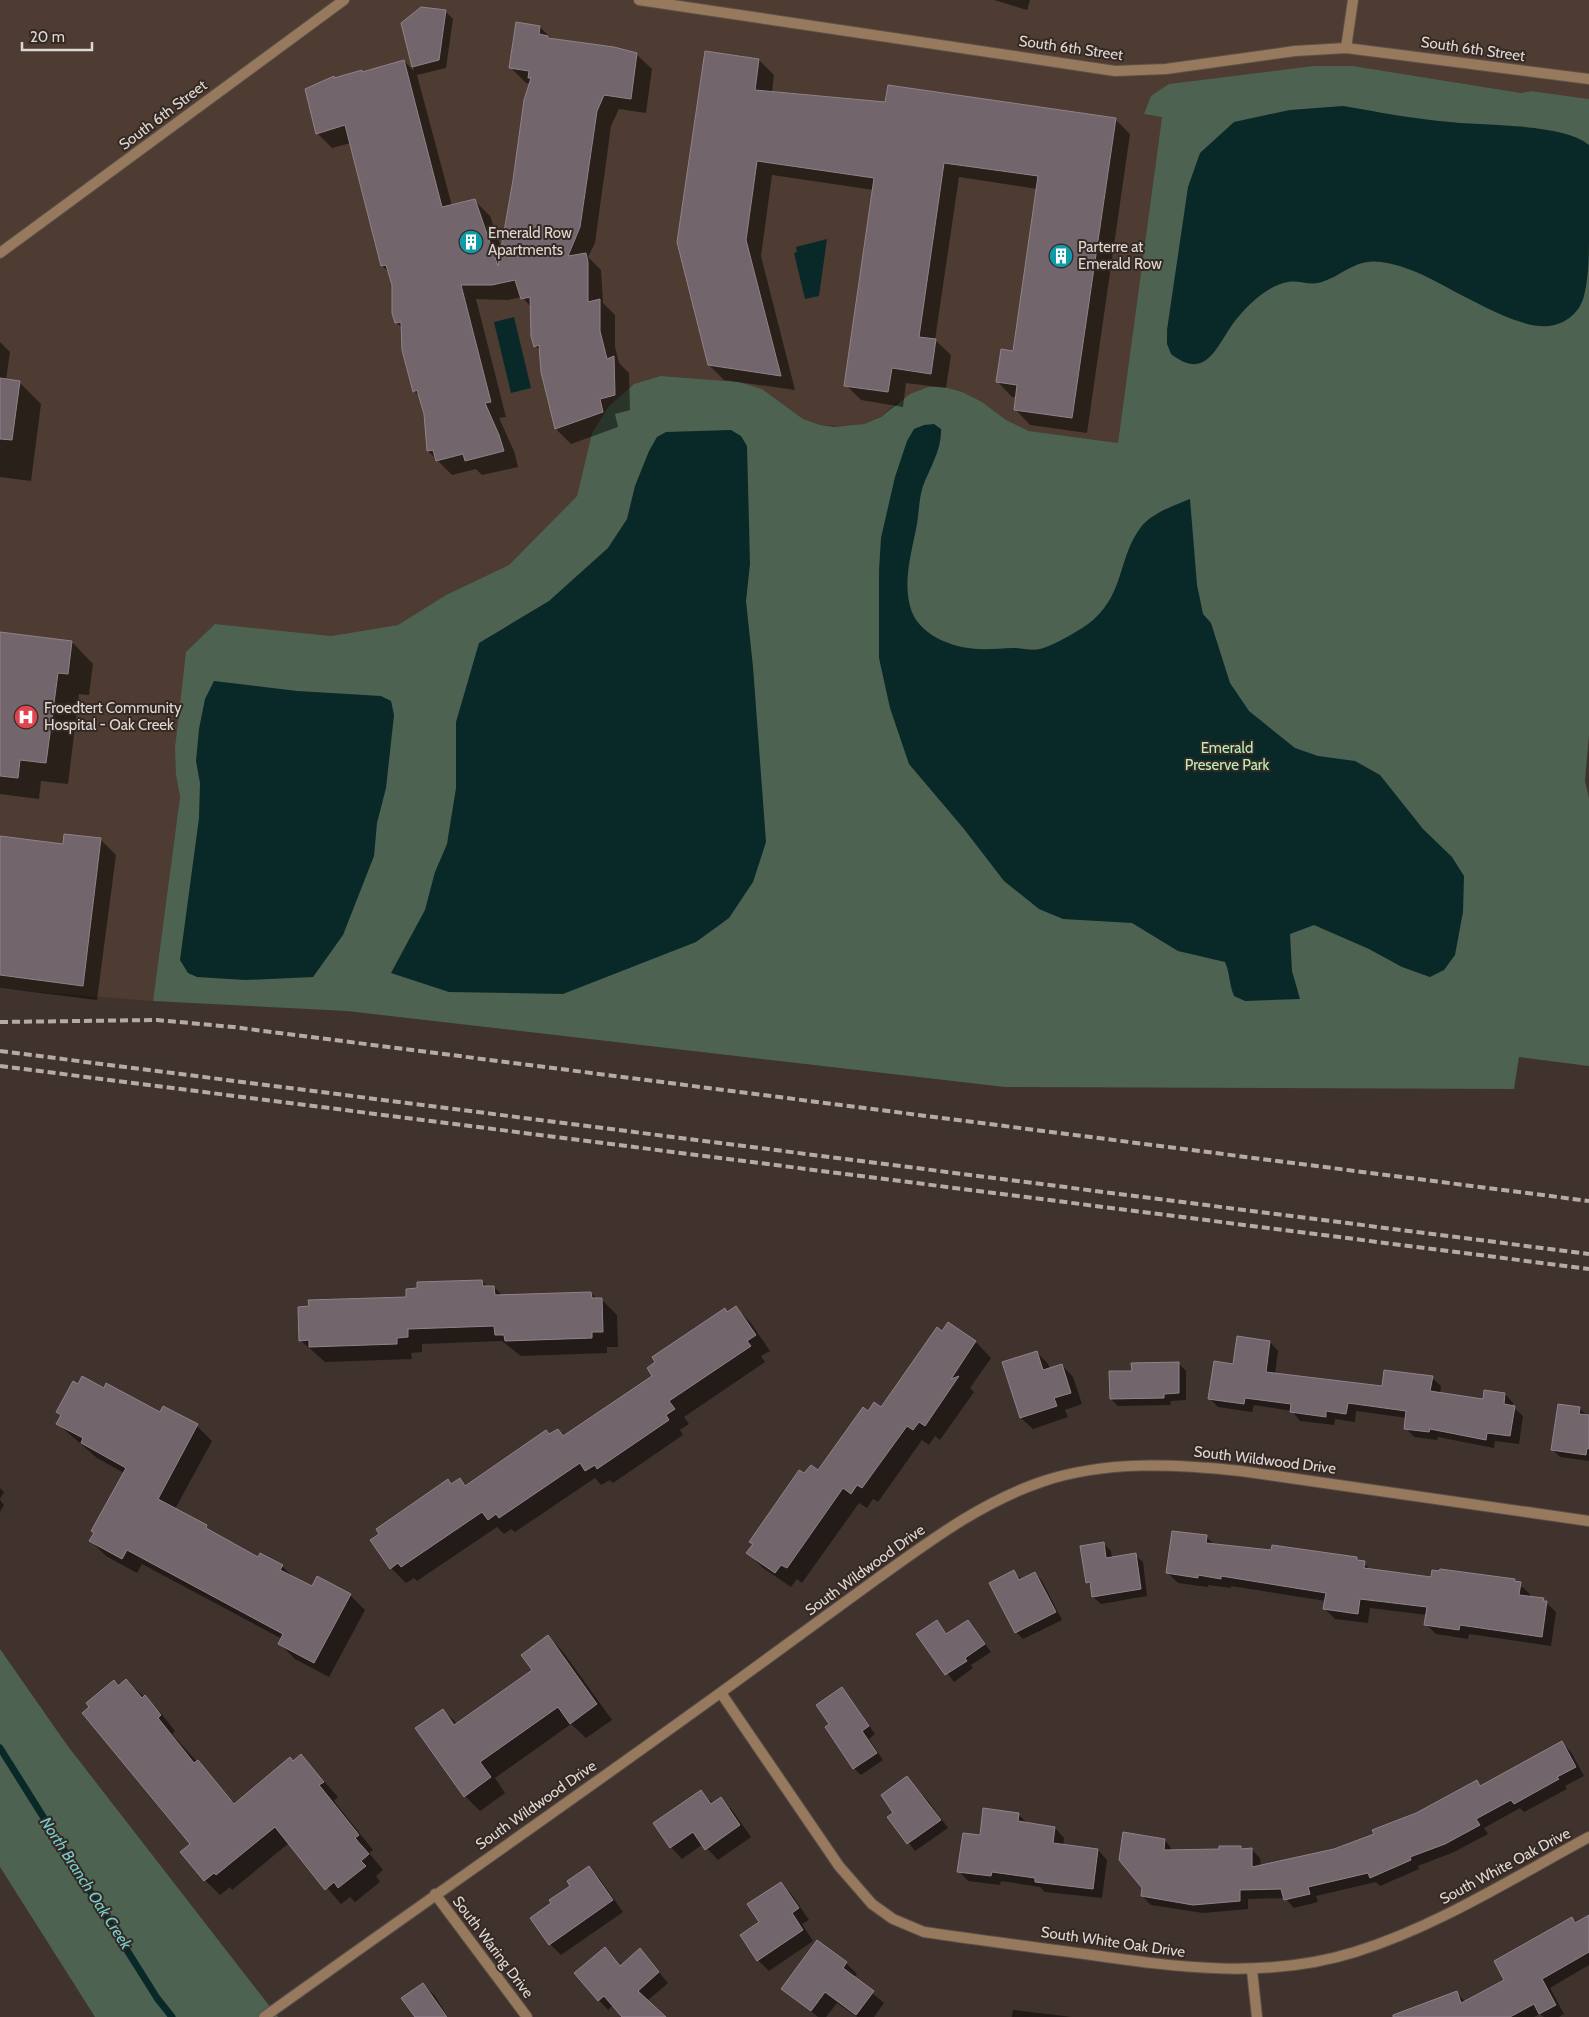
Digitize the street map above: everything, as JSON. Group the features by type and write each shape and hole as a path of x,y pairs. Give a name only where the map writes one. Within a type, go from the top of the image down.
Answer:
{"street":[{"name":"South 6th Street","path":"0,253 344,0"},
{"name":"South 6th Street","path":"639,0 667,2 1116,71 1166,69 1295,50 1346,48 1589,79"},
{"path":"1346,48 1352,0"},
{"name":"South Wildwood Drive","path":"264,2017 974,1512 1043,1481 1072,1474 1139,1466 1188,1465 1589,1521"},
{"name":"South White Oak Drive","path":"721,1693 839,1866 872,1904 893,1919 924,1932 1182,1968 1252,1970 1309,1962 1354,1952 1400,1936 1435,1920 1589,1837"},
{"name":"South Waring Drive","path":"435,1894 527,2017"},
{"path":"1252,1970 1257,2017"}],"shaded area":[{"path":"0,0 1589,0 1589,99 1531,91 1521,93 1353,66 1313,66 1145,114 1162,117 1118,443 1029,431 1006,420 982,402 897,402 880,417 864,424 849,426 820,425 803,419 762,389 739,382 661,376 592,433 577,496 509,565 446,595 398,625 331,636 215,624 176,775 180,797 153,1001 0,989"}],"green space":[{"name":"Emerald Preserve Park","path":"1313,66 1353,66 1521,93 1531,91 1589,99 1589,735 1585,781 1589,798 1589,1066 1519,1057 1514,1089 1005,1087 347,1011 153,1001 180,797 176,775 175,748 186,652 215,624 331,636 398,625 446,595 509,565 577,496 592,433 609,406 634,384 661,376 739,382 762,389 803,419 820,425 834,427 864,424 881,417 910,394 928,387 944,387 962,392 982,402 1006,420 1029,431 1118,443 1162,117 1144,114 1151,96 1169,84"},
{"path":"0,1649 67,1745 278,2017 95,2017 0,1867"}],"water":[{"path":"1343,106 1437,121 1543,129 1577,138 1589,145 1588,272 1584,296 1576,312 1566,320 1555,325 1530,325 1471,300 1416,272 1393,264 1372,262 1356,265 1318,283 1288,282 1272,288 1243,311 1215,351 1201,363 1193,364 1183,361 1171,354 1167,344 1167,330 1188,187 1200,153 1234,122 1290,110"},
{"path":"827,239 819,296 805,299 794,253 797,252 796,247"},
{"path":"514,317 531,388 511,393 494,322"},
{"path":"934,424 941,429 940,444 923,486 907,586 910,606 920,625 947,643 969,648 1034,650 1068,637 1093,620 1111,598 1128,550 1141,527 1163,510 1190,499 1197,585 1203,614 1211,623 1230,683 1249,711 1295,748 1318,756 1355,761 1380,775 1423,829 1452,857 1464,876 1463,912 1455,955 1444,970 1430,977 1402,967 1369,949 1314,925 1290,934 1292,971 1300,999 1245,1001 1234,996 1225,962 1178,951 1132,923 1063,919 1039,909 1004,881 964,829 909,764 890,708 879,658 881,538 895,477 907,441 914,429"},
{"path":"731,430 741,436 747,446 750,564 746,601 753,667 766,842 753,882 729,918 696,942 563,994 449,992 391,973 425,910 435,872 447,844 456,788 456,722 479,643 549,601 608,548 627,519 635,486 649,451 657,437 666,432"},
{"path":"214,681 297,691 381,696 391,701 394,715 386,788 377,823 374,856 343,935 313,977 246,980 197,977 188,973 180,960 199,818 200,783 196,761 199,729 205,699"}],"building":[{"path":"421,7 446,10 439,60 412,67 401,23"},
{"name":"Emerald Row Apartments","path":"516,22 540,26 539,34 548,36 548,38 614,47 637,53 631,99 604,95 597,111 580,227 568,256 586,253 588,262 588,302 600,299 600,331 607,359 614,356 615,395 600,399 603,412 555,429 541,372 539,345 534,347 531,336 530,297 521,299 515,280 492,285 461,285 491,402 485,403 504,451 465,461 463,454 436,461 433,450 427,451 424,414 417,390 413,392 402,350 401,322 395,323 392,313 392,285 386,265 381,266 345,125 316,134 305,89 334,76 334,78 362,70 362,72 404,60 442,207 475,199 498,266 513,180 524,100 531,78 528,78 529,71 509,68"},
{"name":"Parterre at Emerald Row","path":"705,51 759,59 755,90 885,102 888,85 1116,118 1072,418 1014,410 1017,385 996,382 1001,349 1013,351 1038,176 944,163 919,337 936,339 931,374 892,368 888,392 844,386 874,178 757,161 746,240 781,376 708,365 677,242"},
{"path":"0,378 20,381 12,440 0,439"},
{"name":"Froedtert Community Hospital - Oak Creek","path":"0,632 72,641 68,674 58,673 46,763 20,760 18,778 0,776"},
{"path":"64,834 101,838 83,986 0,975 0,836 63,844"},
{"path":"482,1280 483,1286 494,1286 495,1295 591,1292 592,1298 602,1298 603,1332 592,1332 592,1338 505,1341 504,1335 495,1335 494,1326 408,1329 408,1337 397,1338 397,1344 309,1347 309,1340 299,1341 298,1307 309,1306 308,1300 406,1297 406,1289 417,1288 417,1282"},
{"path":"736,1306 756,1335 747,1341 751,1346 669,1401 675,1409 666,1415 669,1420 597,1469 595,1465 585,1471 580,1463 499,1518 496,1514 488,1520 482,1512 401,1567 398,1563 390,1569 370,1540 379,1534 376,1529 448,1479 451,1484 460,1478 465,1486 546,1430 549,1434 558,1429 563,1436 652,1376 647,1368 655,1362 652,1357 725,1308 727,1312"},
{"path":"948,1322 976,1341 951,1379 959,1376 925,1426 919,1422 913,1430 907,1426 862,1488 857,1485 851,1494 843,1488 787,1568 781,1565 775,1573 746,1553 753,1544 749,1542 799,1470 804,1473 811,1465 818,1470 863,1407 868,1411 874,1402 881,1407 937,1327 942,1331"},
{"path":"1237,1336 1270,1341 1266,1372 1382,1386 1384,1370 1433,1376 1430,1391 1483,1399 1484,1390 1505,1393 1504,1404 1515,1406 1510,1436 1487,1433 1486,1440 1430,1429 1429,1432 1404,1429 1406,1411 1348,1403 1346,1414 1326,1411 1326,1417 1290,1412 1291,1404 1245,1398 1244,1404 1208,1399 1214,1361 1233,1364"},
{"path":"1037,1351 1043,1370 1062,1364 1071,1393 1054,1398 1057,1406 1020,1418 1002,1362"},
{"path":"1179,1362 1179,1393 1164,1394 1164,1398 1110,1399 1109,1371 1132,1371 1131,1363"},
{"path":"82,1376 104,1388 106,1383 160,1412 163,1406 198,1424 158,1499 207,1525 206,1528 258,1557 260,1553 283,1565 280,1570 312,1586 317,1576 351,1594 314,1663 278,1644 283,1634 127,1550 122,1559 89,1541 94,1533 91,1531 126,1468 81,1443 83,1438 56,1424 61,1415 56,1412 73,1381 78,1384"},
{"path":"1558,1404 1580,1407 1579,1414 1589,1415 1589,1449 1587,1448 1586,1455 1551,1450"},
{"path":"1172,1531 1207,1535 1206,1543 1271,1550 1272,1545 1357,1557 1357,1560 1365,1561 1364,1568 1431,1577 1432,1570 1439,1571 1440,1569 1515,1579 1514,1581 1521,1582 1519,1595 1544,1598 1543,1601 1547,1601 1542,1637 1460,1625 1459,1630 1424,1625 1427,1607 1360,1599 1358,1614 1323,1609 1326,1593 1221,1576 1221,1579 1198,1575 1198,1578 1166,1573"},
{"path":"1104,1542 1106,1558 1136,1553 1141,1589 1092,1597 1090,1582 1086,1583 1080,1546"},
{"path":"1014,1570 1019,1580 1035,1572 1056,1612 1015,1633 989,1583"},
{"path":"937,1620 946,1634 968,1620 985,1644 965,1658 967,1661 945,1675 916,1634"},
{"path":"548,1635 597,1704 570,1724 558,1707 480,1762 491,1777 464,1797 415,1728 443,1709 454,1725 532,1670 521,1655"},
{"path":"126,1679 142,1698 145,1695 161,1715 158,1718 194,1763 198,1760 234,1804 290,1757 293,1761 301,1754 324,1782 319,1785 359,1835 355,1838 369,1854 361,1861 366,1866 338,1888 334,1882 325,1890 275,1827 216,1875 214,1873 204,1881 180,1852 190,1844 82,1713 89,1707 86,1703 114,1680 118,1686"},
{"path":"842,1687 869,1726 862,1731 877,1753 853,1769 825,1727 829,1724 816,1705"},
{"path":"1562,1741 1576,1767 1557,1777 1559,1779 1514,1804 1511,1800 1476,1819 1480,1825 1445,1844 1410,1857 1411,1860 1370,1878 1368,1873 1308,1887 1310,1894 1284,1900 1281,1889 1240,1890 1240,1901 1193,1905 1141,1896 1142,1888 1119,1860 1123,1832 1165,1839 1164,1850 1219,1849 1219,1846 1241,1846 1241,1849 1252,1848 1252,1867 1334,1849 1374,1834 1372,1830 1416,1813 1477,1780 1480,1786"},
{"path":"907,1776 941,1820 907,1844 887,1817 893,1813 881,1795"},
{"path":"701,1790 711,1804 721,1797 740,1825 705,1850 693,1832 670,1848 653,1823"},
{"path":"983,1808 1019,1813 1018,1821 1055,1827 1053,1843 1098,1849 1093,1889 1035,1882 1035,1878 992,1872 991,1876 957,1872 963,1833 980,1835"},
{"path":"589,1866 613,1900 549,1945 530,1918 551,1903 549,1900 570,1886 567,1881"},
{"path":"781,1882 799,1908 792,1913 803,1930 757,1961 740,1935 759,1922 747,1904"},
{"path":"1589,1915 1589,1952 1542,1979 1556,2005 1539,2014 1534,2004 1510,2017 1393,2017 1393,2015 1457,1991 1461,2003 1504,1980 1494,1961 1572,1917 1575,1923"},
{"path":"817,1940 847,1962 843,1968 874,1991 856,2015 825,1992 811,2011 781,1989"},
{"path":"605,1947 620,1966 640,1948 659,1972 638,1991 666,2017 622,2017 604,1996 598,2001 574,1973"},
{"path":"423,1983 447,2017 415,2017 401,1998"}],"waterway":[{"name":"North Branch Oak Creek","path":"0,1748 157,1998 172,2017"}],"railway":[{"path":"0,1022 157,1020 233,1027 1589,1201"},
{"path":"0,1051 1589,1254"},
{"path":"0,1066 1589,1269"}],"place":[{"name":"Emerald Row Apartments","path":"471,242"},
{"name":"Parterre at Emerald Row","path":"1061,256"},
{"name":"Froedtert Community Hospital - Oak Creek","path":"26,717"}]}
